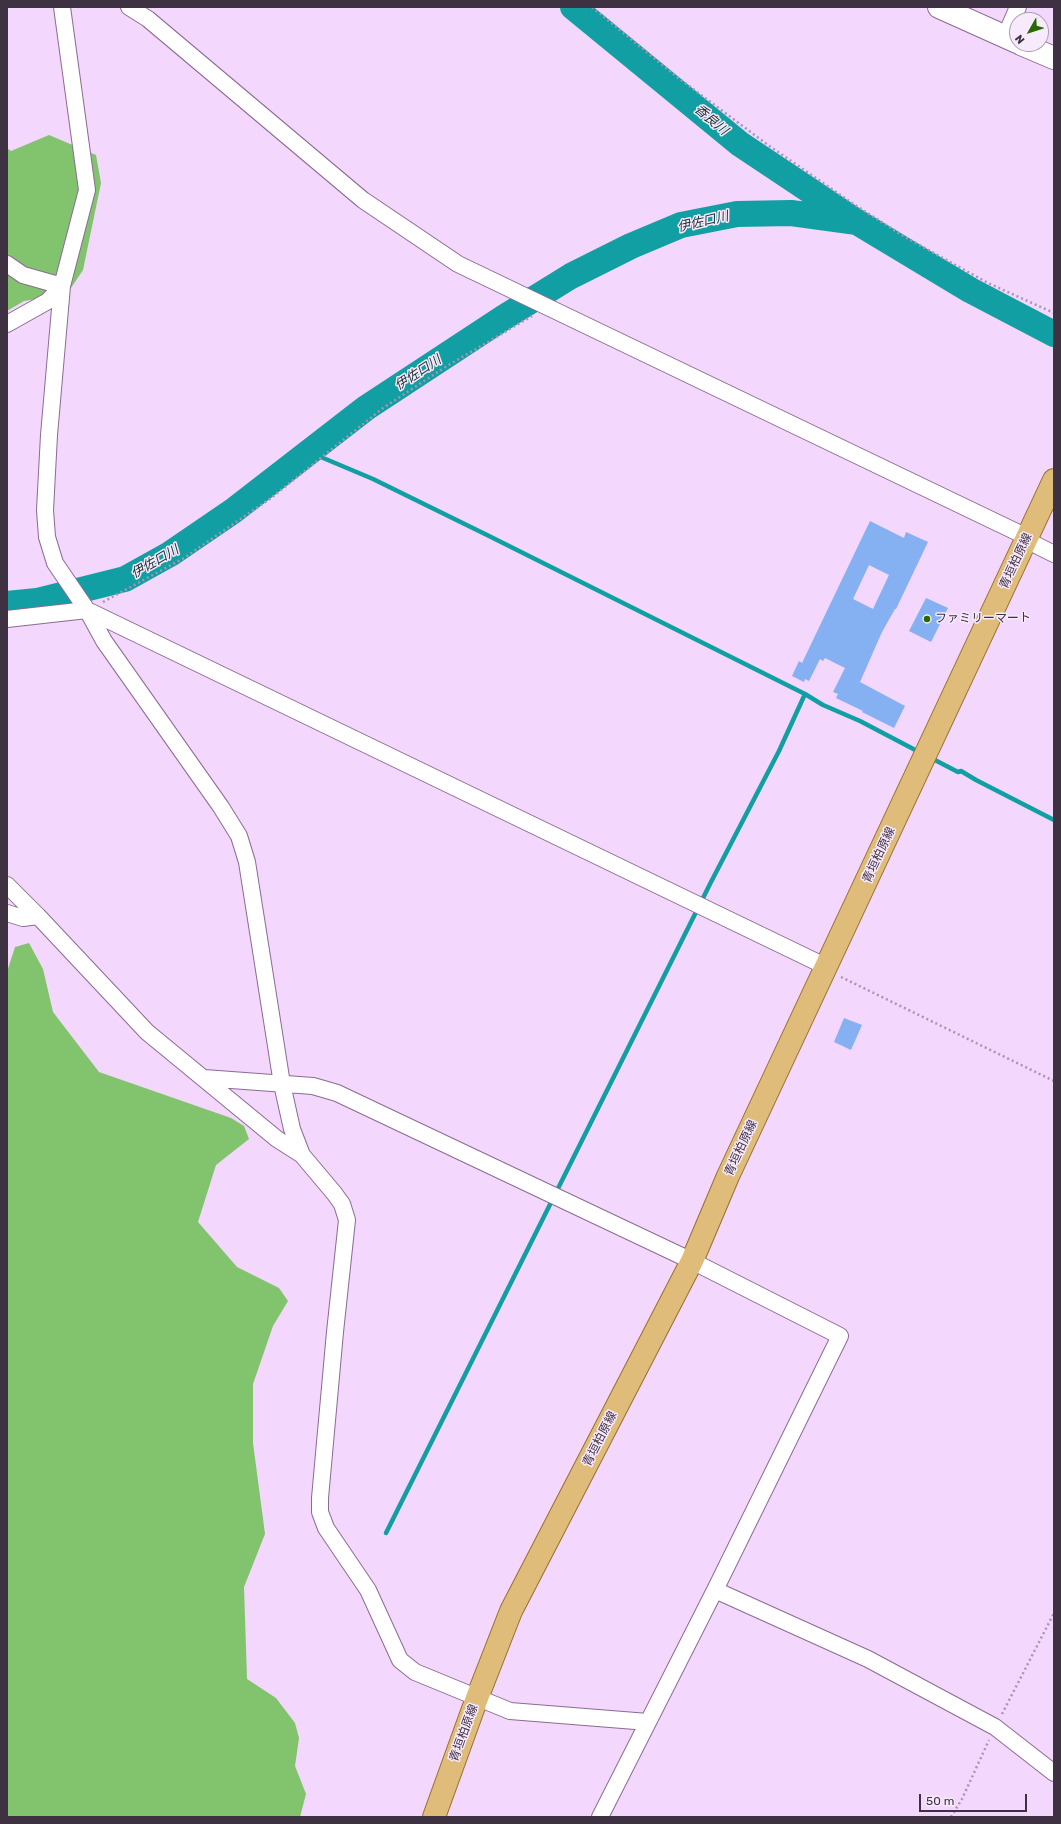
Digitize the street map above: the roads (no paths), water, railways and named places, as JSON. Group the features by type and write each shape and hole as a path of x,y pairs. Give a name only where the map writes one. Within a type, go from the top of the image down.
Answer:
{"main road":[{"path":"938,7 1009,39"},
{"path":"1040,52 1054,58"},
{"name":"青垣柏原線","path":"434,1817 476,1698 511,1611 692,1261 728,1176 1054,480"}],"street":[{"path":"62,7 87,190 62,286 45,510 47,537 54,563 78,598 104,641 221,807 239,836 247,862 282,1084 292,1129 302,1155"},
{"path":"129,7 148,20 363,200 458,264 1026,539 1054,554"},
{"path":"7,264 23,275 62,286"},
{"path":"7,324 48,301 62,286"},
{"path":"7,619 78,598 826,968"},
{"path":"7,885 147,1032 277,1139 302,1155 342,1204 347,1220 335,1332 320,1512 326,1528 368,1590 400,1660 415,1672 510,1711 648,1722"},
{"path":"7,913 24,918 38,916"},
{"path":"204,1078 313,1086 337,1093 692,1261 840,1336 715,1590 600,1817"},
{"path":"715,1590 868,1659 999,1730 1054,1772"}],"waterway":[{"name":"香良川","path":"573,7 740,144 857,222 970,290 1054,334"},
{"name":"伊佐口川","path":"7,604 37,601 125,579 170,554 233,511 366,408 503,318 571,276 631,246 681,225 737,214 791,213 857,222"},
{"path":"309,452 373,479 487,535 805,694 823,705 860,721 921,753"},
{"path":"386,1533 711,882 779,751 805,694"},
{"path":"931,758 958,772 961,771 1054,820"}],"place":[{"name":"ファミリーマート","path":"927,619"}]}
